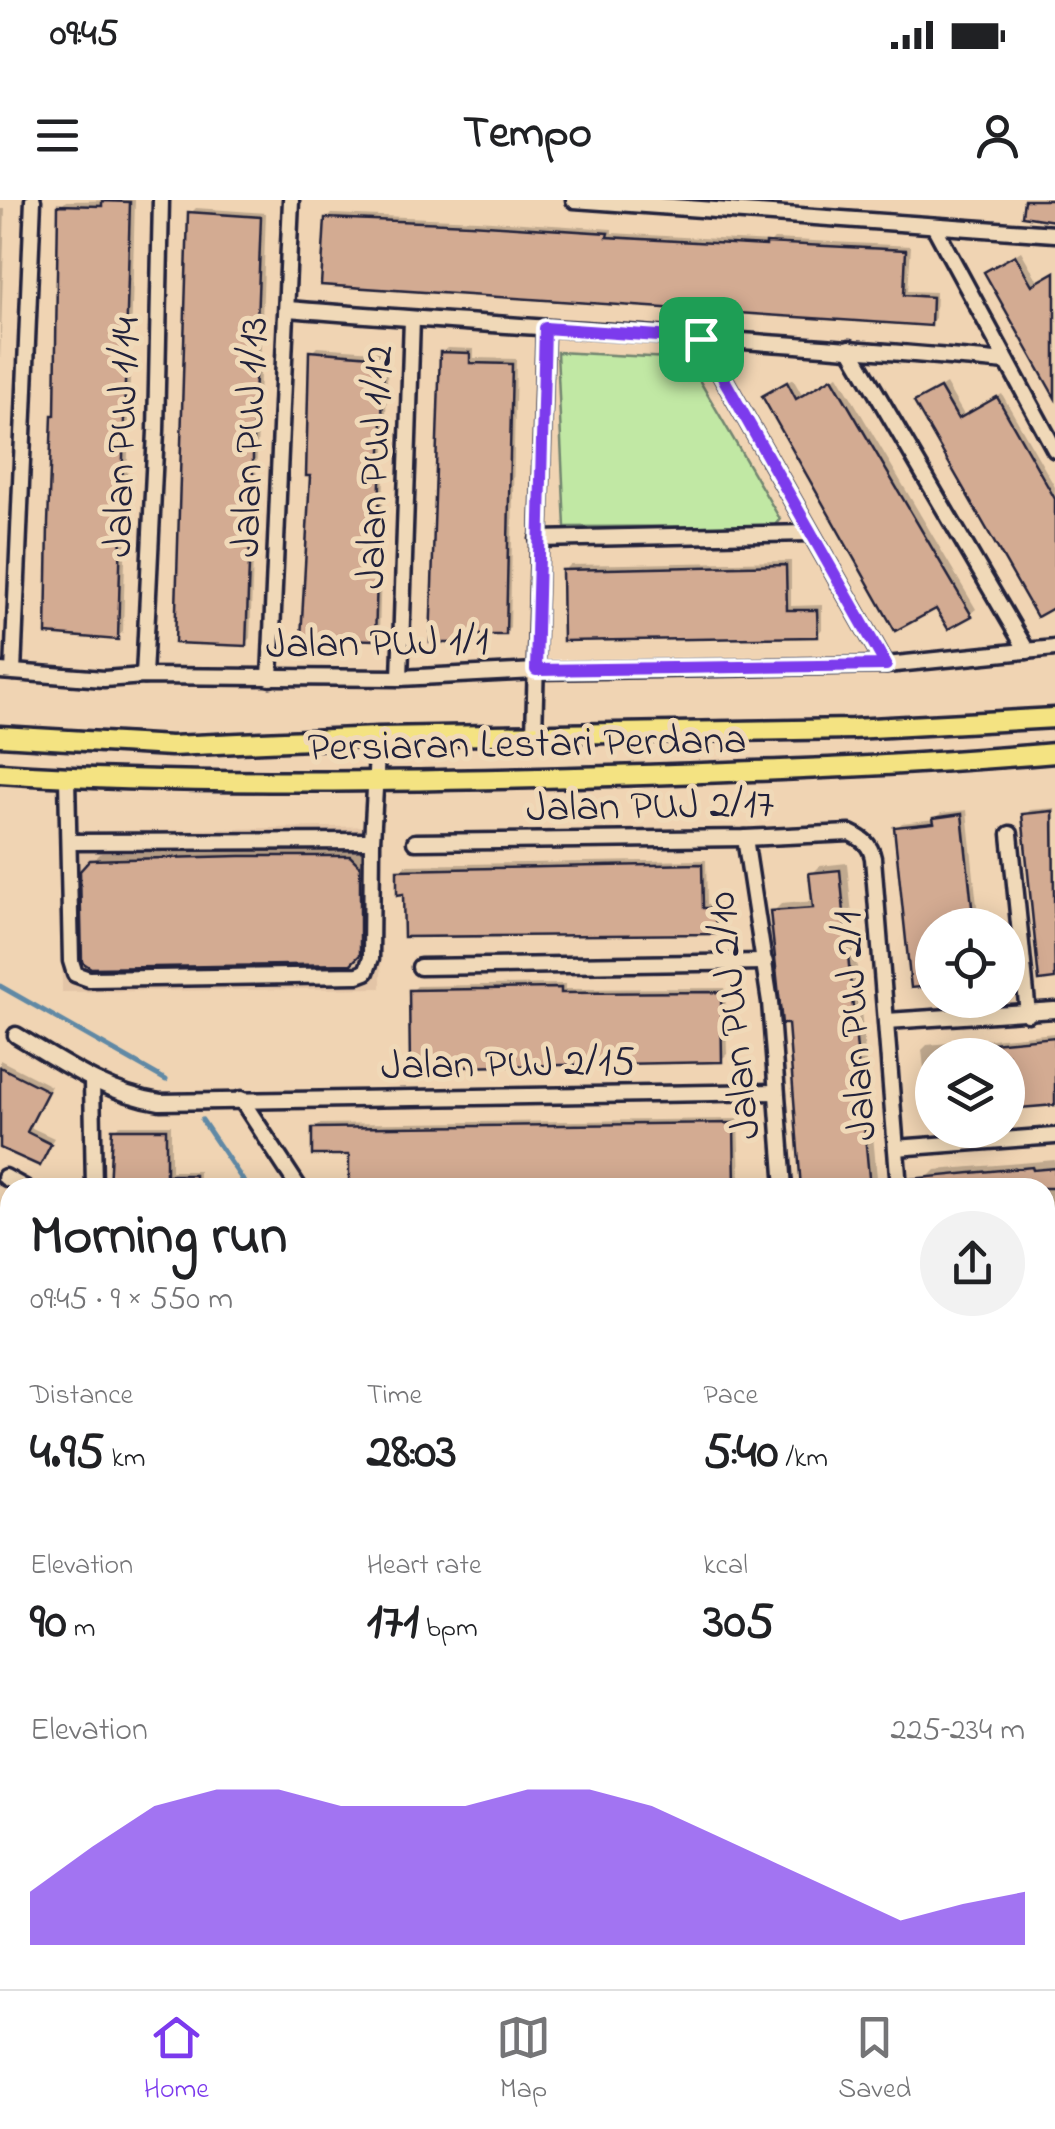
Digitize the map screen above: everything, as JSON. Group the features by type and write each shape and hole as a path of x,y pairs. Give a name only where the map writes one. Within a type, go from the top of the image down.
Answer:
{"main road":[{"name":"Persiaran Lestari Perdana","path":"0,736 172,746 378,737 852,728 1055,718"},
{"name":"Persiaran Lestari Perdana","path":"0,773 67,778 378,782 776,772 1055,754"}],"street":[{"path":"6,672 32,200"},
{"name":"Jalan PUJ 1/14","path":"144,676 156,430 161,200"},
{"name":"Jalan PUJ 1/13","path":"270,678 291,200"},
{"path":"574,200 1055,234"},
{"path":"934,226 1055,450"},
{"path":"288,309 1007,362"},
{"name":"Jalan PUJ 1/12","path":"400,678 412,319"},
{"path":"534,734 545,328"},
{"path":"701,339 886,665"},
{"path":"850,348 1027,651"},
{"path":"538,540 809,534"},
{"name":"Jalan PUJ 1/1","path":"6,672 104,679 400,678 536,670 886,665 1055,648"},
{"path":"67,778 75,974 89,979 358,976 366,972 371,958 378,737"},
{"name":"Jalan PUJ 2/17","path":"415,842 850,833 862,838 873,858"},
{"path":"1010,834 1028,1014"},
{"name":"Jalan PUJ 2/10","path":"745,838 765,962 783,1178"},
{"path":"70,842 372,841"},
{"name":"Jalan PUJ 2/1","path":"873,858 899,1178"},
{"path":"420,967 765,962"},
{"path":"888,1021 1055,1010"},
{"name":"Jalan PUJ 2/15","path":"16,1035 92,1081 130,1097 160,1102 775,1092"},
{"path":"92,1081 94,1178"},
{"path":"241,1099 292,1178"},
{"path":"896,1148 1055,1136"}],"shaded area":[{"path":"383,826 381,988 62,992 60,832"}],"green space":[{"path":"557,352 687,359 780,519 774,526 565,527"}],"building":[{"path":"1024,200 1055,200 1055,221 1022,216"},
{"path":"102,201 130,202 118,640 46,634 58,205 102,206"},
{"path":"188,212 261,217 253,538 246,646 175,643"},
{"path":"325,218 470,224 766,246 906,250 904,295 932,297 931,326 321,285"},
{"path":"1015,255 1032,285 1055,272 1055,398 984,272"},
{"path":"309,351 384,357 375,640 301,638 310,476 306,476"},
{"path":"440,352 470,353 470,363 512,364 506,635 461,635 461,643 430,643"},
{"path":"832,378 972,616 948,629 936,609 895,631 762,396 787,382 796,399"},
{"path":"940,388 958,419 997,397 1055,499 1055,607 1037,617 914,402"},
{"path":"786,565 787,610 817,610 818,637 563,641 562,570"},
{"path":"1053,811 1055,979 1039,981 1022,814"},
{"path":"962,814 972,908 915,908 915,988 911,988 894,827 934,823 933,818"},
{"path":"350,856 360,866 360,955 351,964 91,968 82,962 80,871 90,860"},
{"path":"702,864 703,908 715,908 716,934 404,937 403,894 397,895 397,870"},
{"path":"840,870 869,1178 800,1178 788,1024 782,1024 770,911 813,908 809,873"},
{"path":"561,988 561,993 721,992 722,1062 410,1068 409,990"},
{"path":"1055,1037 1055,1105 1025,1108 1025,1040"},
{"path":"0,1067 48,1091 27,1132 51,1144 40,1166 0,1148"},
{"path":"734,1123 735,1178 349,1178 349,1155 312,1155 312,1128"},
{"path":"112,1129 166,1129 166,1175 195,1175 195,1178 110,1178"},
{"path":"1032,1167 1055,1168 1055,1178 919,1178"}],"waterway":[{"path":"0,986 166,1080"},
{"path":"202,1120 241,1178"}],"route":[{"path":"545,328 701,339 886,665 536,670 545,328"}]}
